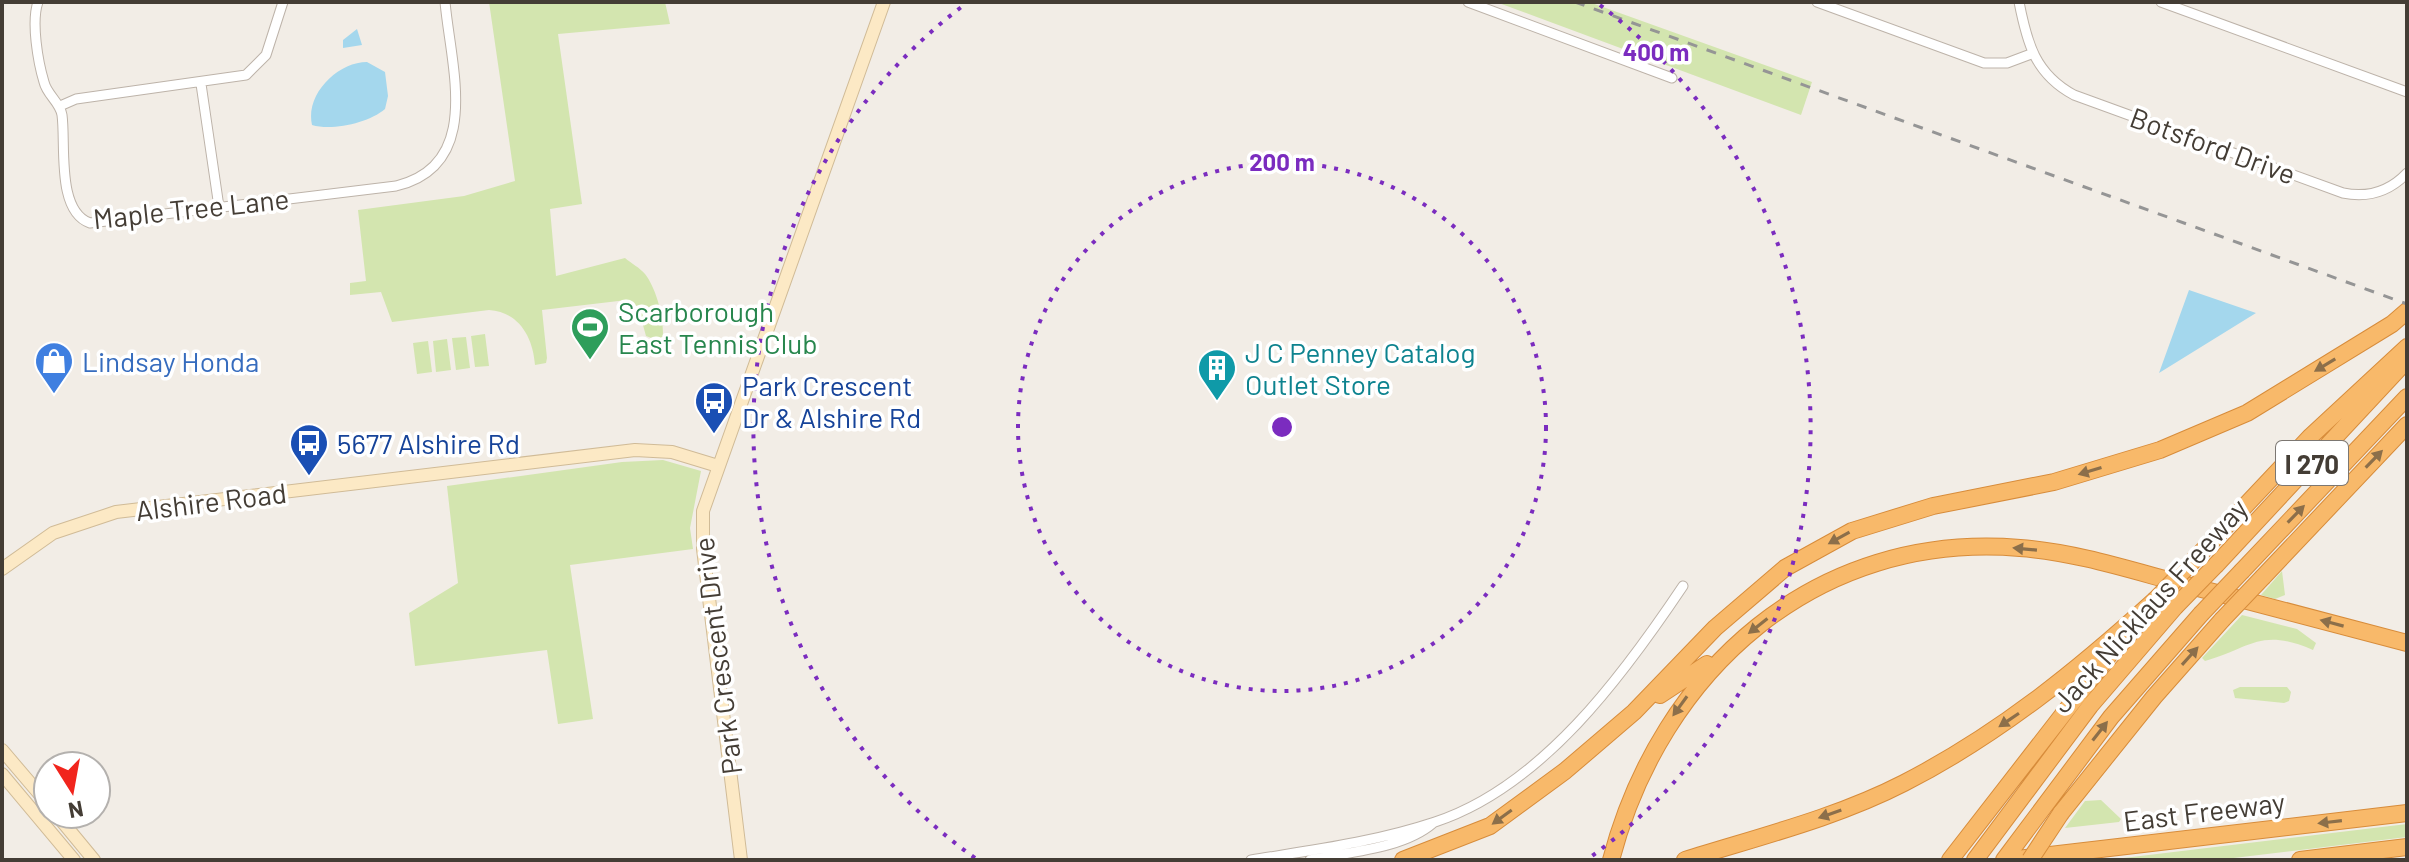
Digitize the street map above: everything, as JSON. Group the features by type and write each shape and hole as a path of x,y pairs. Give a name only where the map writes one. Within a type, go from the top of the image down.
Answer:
{"highway":[{"path":"1403,860 1490,826 1565,771 1634,712 1715,628 1785,568 1852,531 1933,506 2054,482 2160,450 2247,413 2392,324 2407,311"},
{"path":"1685,860 1844,809 1902,784 1966,749 2055,687 2155,600 2311,436 2407,347"},
{"name":"Jack Nicklaus Freeway","path":"1975,860 2090,706 2175,607 2407,360"},
{"name":"Jack Nicklaus Freeway","path":"2006,860 2036,815 2111,717 2201,614 2407,397"},
{"path":"2030,860 2061,813 2154,697 2222,620 2407,425"},
{"path":"1634,712 1732,647 1785,606 1859,569 1938,550 1999,547 2082,558 2407,643"},
{"path":"1950,860 1976,821 2155,600"},
{"path":"1611,859 1627,807 1656,744 1696,685 1732,647"},
{"name":"East Freeway","path":"2006,860 2407,813"},
{"path":"2300,860 2407,847"}],"street":[{"path":"38,2 37,26 43,82 60,106 76,99 235,79 256,69 266,55 283,2"},
{"name":"Maple Tree Lane","path":"60,106 68,193 76,213 85,222 396,186 417,180 440,161 454,138 456,118 445,2"},
{"name":"Park Crescent Drive","path":"740,857 701,536 704,506 884,2"},
{"path":"1468,2 1672,78"},
{"path":"1817,2 1984,63 2007,63 2031,54 2019,2"},
{"path":"2161,2 2407,92"},
{"name":"Botsford Drive","path":"2031,54 2049,78 2074,95 2343,193 2373,194 2388,189 2407,173"},
{"path":"201,84 219,207"},
{"name":"Alshire Road","path":"2,569 32,545 61,529 116,512 635,450 672,452 718,466"},
{"path":"1251,860 1364,842 1433,823 1483,799 1558,744 1615,680 1683,586"},
{"path":"2,750 32,785"},
{"path":"2,774 74,860"},
{"path":"1310,860 1394,841 1424,831 1433,823"},
{"path":"69,830 94,860"}],"green space":[{"path":"489,2 665,2 670,24 558,34 582,204 550,209 556,276 625,258 643,272 657,297 662,317 662,342 646,336 638,307 627,300 542,310 547,358 546,363 535,365 531,345 522,328 500,312 489,310 392,322 381,292 350,295 350,283 366,281 358,210 464,196 515,181"},
{"path":"1496,2 1589,2 1812,82 1801,115"},
{"path":"485,334 489,366 475,367 471,336"},
{"path":"466,337 470,368 456,370 452,338"},
{"path":"447,339 451,370 436,372 433,341"},
{"path":"428,341 432,372 417,374 413,343"},
{"path":"663,460 701,471 690,528 693,549 570,565 593,719 558,724 547,650 415,666 409,613 458,583 447,486 622,462"},
{"path":"2282,571 2285,595 2275,599 2261,595"},
{"path":"2242,615 2297,629 2316,643 2313,650 2295,643 2268,640 2205,661 2202,658"},
{"path":"2240,687 2287,687 2291,692 2289,701 2284,703 2235,698 2233,690"},
{"path":"2101,800 2121,819 2119,822 2065,828 2085,801"},
{"path":"2407,824 2407,837 2217,860 2107,860"}],"water":[{"path":"357,29 362,45 343,48 343,40"},
{"path":"367,62 385,72 388,96 385,109 350,124 330,127 312,125 314,102 326,82 345,67"},
{"path":"2189,290 2256,313 2159,373"}],"railway":[{"path":"1575,2 2407,304"}],"place":[{"name":"Scarborough East Tennis Club","path":"590,361"},
{"name":"Lindsay Honda","path":"54,395"},
{"name":"J C Penney Catalog Outlet Store","path":"1217,402"},
{"name":"Park Crescent Dr & Alshire Rd","path":"714,435"},
{"name":"5677 Alshire Rd","path":"309,477"}]}
